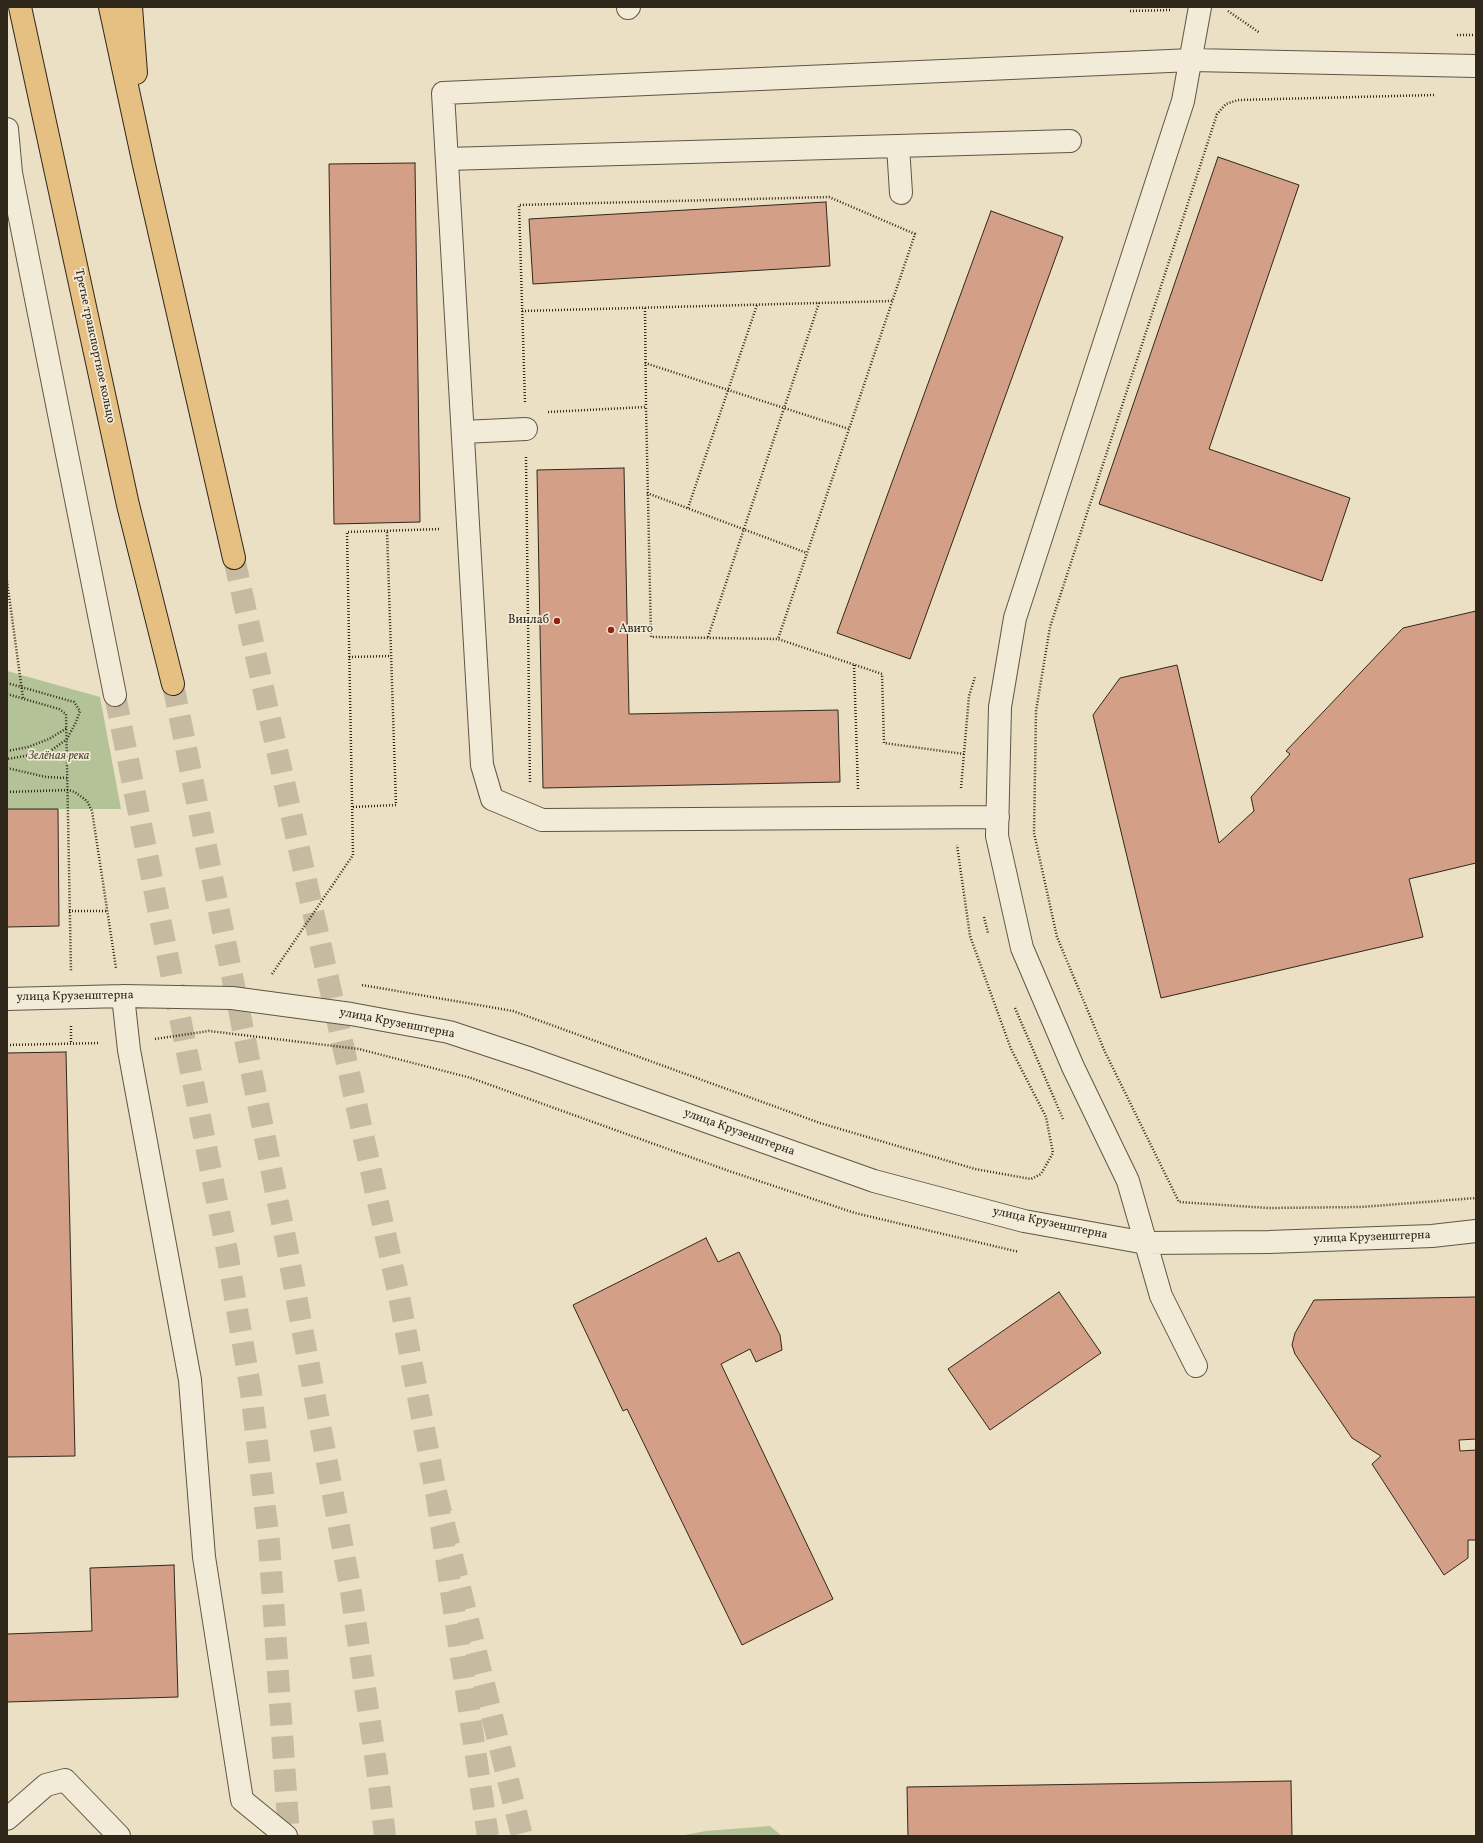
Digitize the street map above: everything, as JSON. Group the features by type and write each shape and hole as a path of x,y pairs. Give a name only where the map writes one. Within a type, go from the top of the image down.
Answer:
{"main road":[{"name":"Третье транспортное кольцо","path":"20,7 128,505 173,684"},
{"path":"110,7 144,165 234,558"},
{"path":"131,7 144,165"}],"street":[{"path":"1196,1366 1161,1296 1128,1181 1073,1067 1022,948 998,836 998,817 1000,707 1015,618 1183,101 1192,60 1200,7"},
{"path":"998,817 542,820 492,799 482,764 443,93 1192,60 1476,66"},
{"path":"7,129 11,173 115,696"},
{"path":"447,159 1070,141"},
{"path":"898,146 901,193"},
{"path":"463,432 525,421"},
{"path":"123,996 128,1042 190,1380 204,1557 242,1800 286,1836"},
{"name":"улица Крузенштерна","path":"7,999 123,996 232,998 351,1014 449,1032 531,1059 874,1181 1024,1221 1146,1243 1269,1242 1432,1236 1476,1231"},
{"path":"7,1819 46,1786 66,1780 119,1836"}],"path":[{"path":"1130,10 1164,10"},
{"path":"1437,95 1238,100 1226,104 1217,114 1050,627 1036,711 1034,832 1057,937 1105,1052 1179,1202 1268,1208 1361,1207 1476,1198"},
{"path":"530,790 525,421 519,205 829,197 915,234 778,639"},
{"path":"522,311 892,301"},
{"path":"708,637 819,303"},
{"path":"688,508 757,305"},
{"path":"645,308 651,637 778,639 882,674 884,743 964,754"},
{"path":"645,363 849,429"},
{"path":"525,421 646,407"},
{"path":"648,493 807,554"},
{"path":"272,974 353,855 347,532 469,528"},
{"path":"353,807 396,805 387,530"},
{"path":"7,581 23,698"},
{"path":"349,657 391,656"},
{"path":"854,665 858,790"},
{"path":"975,674 969,696 956,840 970,936 1011,1049 1046,1117 1053,1153 1041,1174 1031,1179"},
{"path":"7,683 21,685 74,702 80,711 67,739 49,752 7,759"},
{"path":"7,694 64,711 67,718 71,1043"},
{"path":"7,751 42,741 67,728"},
{"path":"7,768 32,774 68,778"},
{"path":"7,792 68,790 83,796 87,801 92,811 116,971 123,996"},
{"path":"69,912 108,911"},
{"path":"7,1045 128,1042 209,1031 359,1049 471,1078 729,1171 855,1213 1019,1252"}],"green space":[{"name":"Зелёная река","path":"7,671 100,697 121,809 7,809"},
{"path":"770,1826 782,1836 679,1836 706,1831"}],"building":[{"path":"1218,157 1299,185 1209,449 1350,498 1322,581 1099,504"},
{"path":"415,163 420,522 334,524 329,164"},
{"path":"826,202 830,266 533,284 529,219"},
{"path":"991,211 1063,237 910,659 837,633"},
{"path":"624,468 629,714 838,710 840,782 543,788 537,470"},
{"path":"1476,611 1476,863 1409,879 1423,937 1161,998 1093,715 1120,678 1177,665 1219,843 1254,811 1251,797 1290,754 1286,751 1403,628"},
{"path":"7,809 58,809 59,926 7,927"},
{"path":"66,1052 75,1456 7,1457 7,1053"},
{"path":"706,1238 718,1262 739,1252 780,1335 782,1350 756,1362 750,1349 721,1364 833,1599 742,1645 627,1409 623,1411 573,1305"},
{"path":"1059,1292 1101,1353 990,1430 948,1369"},
{"path":"1476,1297 1476,1439 1459,1440 1460,1451 1476,1450 1476,1540 1468,1540 1468,1558 1444,1575 1372,1464 1381,1456 1352,1438 1295,1354 1292,1345 1295,1333 1314,1300"},
{"path":"174,1565 178,1697 7,1702 7,1634 92,1631 90,1568"},
{"path":"1291,1781 1292,1836 908,1836 907,1787"}],"tunnel":[{"path":"234,558 399,1296 436,1492 488,1836"},
{"path":"173,684 286,1242 351,1592 379,1784 385,1836"},
{"path":"115,695 227,1251 251,1392 269,1542 289,1836"},
{"path":"436,1492 522,1836"}],"place":[{"name":"Винлаб","path":"557,621"},
{"name":"Авито","path":"611,630"}]}
